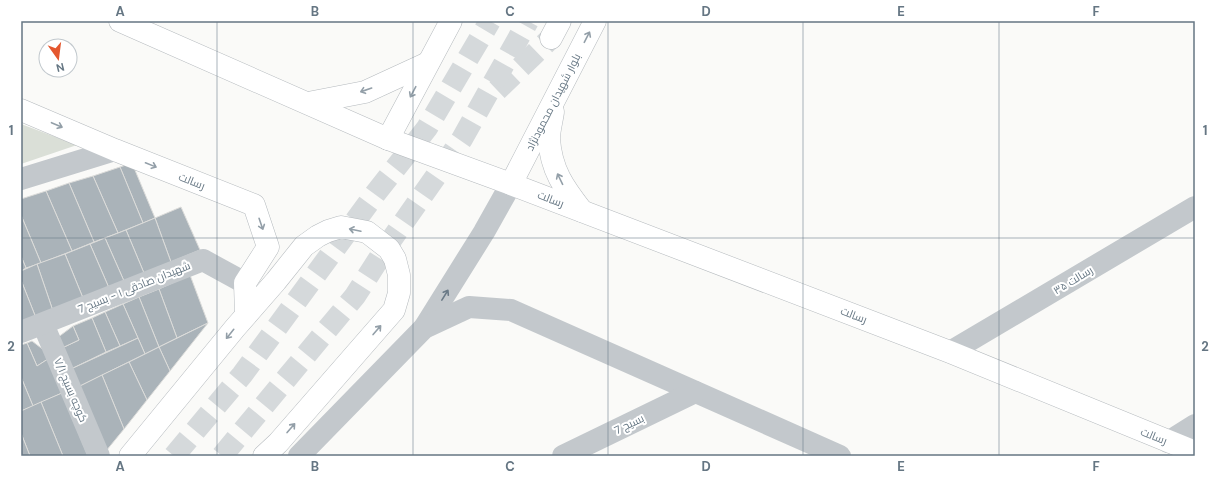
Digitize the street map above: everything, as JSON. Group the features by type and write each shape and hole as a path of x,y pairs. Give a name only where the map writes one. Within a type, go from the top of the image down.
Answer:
{"main road":[{"path":"129,23 388,139 452,21"},
{"name":"بلوار شهیدان محمودنژاد","path":"511,184 595,21"},
{"path":"308,103 365,92 428,63"},
{"path":"554,100 549,138 554,166 564,189 582,211"},
{"name":"رسالت","path":"21,110 115,150 254,205 268,247 245,284"},
{"name":"رسالت","path":"388,139 511,184 950,352 1195,452"},
{"path":"130,456 304,246 328,230 341,227 366,232 389,249 395,259 399,274 400,293 394,310 278,443 264,456"},
{"path":"245,284 246,315"}],"street":[{"path":"21,179 115,150"},
{"path":"299,456 424,328 484,232 511,184"},
{"name":"رسالت ۳۵","path":"950,352 1195,207"},
{"name":"شهیدان صادقی ۱ - بسیج 7","path":"21,332 203,260 245,284"},
{"path":"424,328 469,307 511,310 840,456"},
{"name":"کوچه بسیج ۷/۱","path":"42,324 98,456"},
{"name":"بسیج 7","path":"563,456 695,392"},
{"path":"1168,442 1195,425"}],"shaded area":[{"path":"21,124 77,145 21,164"}],"building":[{"path":"132,163 155,218 143,223 120,167"},
{"path":"120,167 143,223 118,233 93,176"},
{"path":"93,176 118,233 94,242 69,183"},
{"path":"69,183 94,242 72,251 46,191"},
{"path":"46,191 72,251 41,263 21,215 21,199"},
{"path":"181,207 200,250 171,262 155,218"},
{"path":"21,215 41,263 26,268 21,256"},
{"path":"155,218 171,262 144,273 126,230"},
{"path":"126,230 144,273 124,281 105,238"},
{"path":"105,238 124,281 109,288 90,244"},
{"path":"90,244 109,288 83,298 65,254"},
{"path":"65,254 83,298 53,311 37,264"},
{"path":"21,256 26,268 21,271"},
{"path":"37,264 53,311 36,318 21,280 21,271"},
{"path":"190,275 208,323 177,338 159,289"},
{"path":"21,280 36,318 22,323 21,320"},
{"path":"159,289 177,338 159,347 139,297"},
{"path":"139,297 159,347 145,354 123,304"},
{"path":"123,304 138,338 120,346 105,312"},
{"path":"105,312 120,346 106,352 92,318"},
{"path":"92,318 106,352 71,369 62,348 79,340 73,326"},
{"path":"208,323 170,371 159,347"},
{"path":"73,326 79,340 62,348 57,338"},
{"path":"138,338 145,354 78,387 71,369"},
{"path":"32,341 45,351 48,359 37,366 27,343"},
{"path":"27,343 37,366 48,359 62,393 33,406 21,377 21,345"},
{"path":"159,347 170,371 147,400 129,362"},
{"path":"129,362 147,400 124,429 102,375"},
{"path":"102,375 124,429 106,451 78,387"},
{"path":"21,377 33,406 21,411"},
{"path":"62,393 88,456 63,456 41,402"},
{"path":"41,402 63,456 30,456 21,433 21,411"},
{"path":"21,433 30,456 21,456"}],"tunnel":[{"path":"174,456 242,375 375,194 427,128 490,21"},
{"path":"222,456 355,296 389,243 462,139 528,21"},
{"path":"497,90 551,38"}]}
